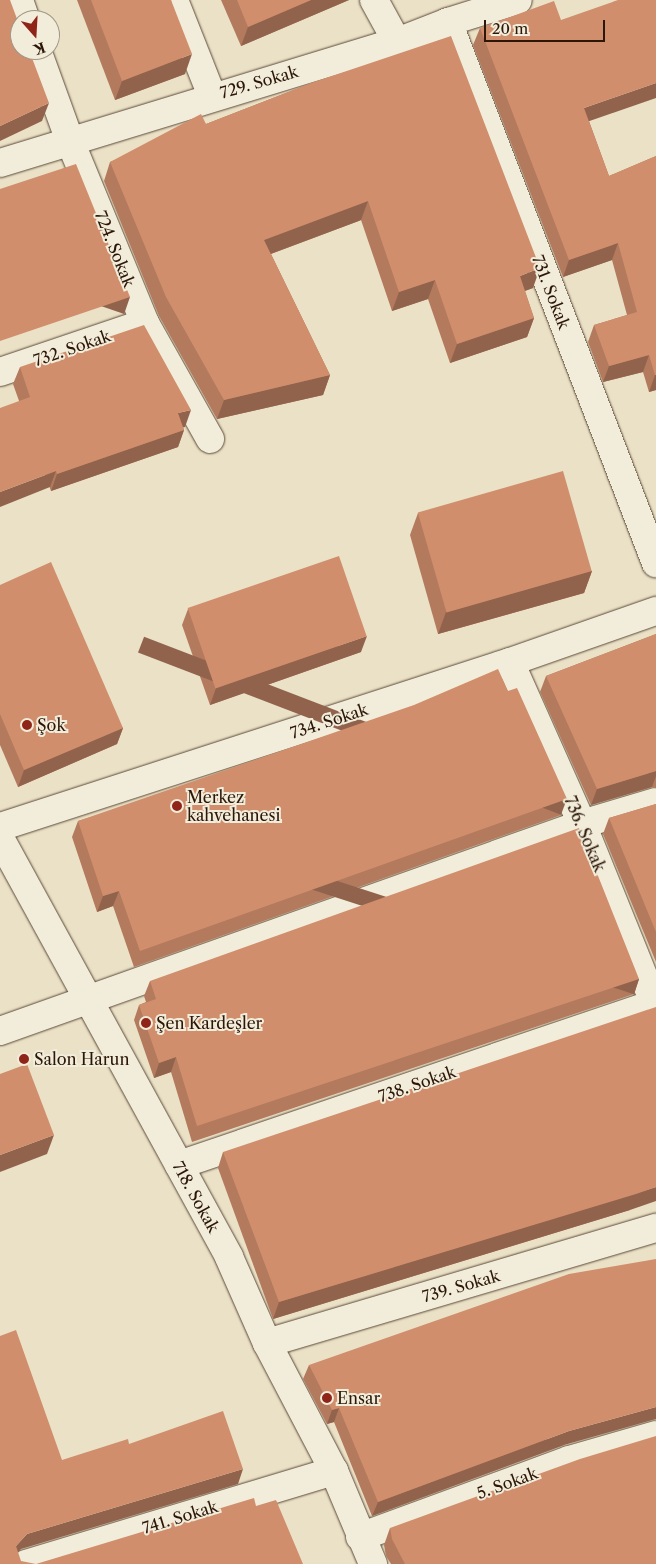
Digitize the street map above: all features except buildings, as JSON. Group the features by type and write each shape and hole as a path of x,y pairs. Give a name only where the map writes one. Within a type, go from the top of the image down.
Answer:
{"street":[{"path":"174,0 212,96"},
{"path":"374,0 397,42"},
{"name":"729. Sokak","path":"0,163 212,96 397,42 448,22 518,0"},
{"name":"731. Sokak","path":"448,22 656,562"},
{"name":"724. Sokak","path":"41,60 70,141 145,323 210,440"},
{"name":"732. Sokak","path":"0,372 145,323"},
{"name":"734. Sokak","path":"0,827 510,662 656,611"},
{"name":"736. Sokak","path":"510,662 582,824 655,1005"},
{"path":"0,1031 582,824 656,802"},
{"name":"718. Sokak","path":"0,838 229,1257 267,1343 334,1471 360,1537 373,1564"},
{"name":"738. Sokak","path":"179,1165 655,1005"},
{"name":"739. Sokak","path":"267,1343 656,1228"},
{"name":"5. Sokak","path":"360,1537 569,1460 656,1435"},
{"name":"741. Sokak","path":"26,1564 334,1471"}],"place":[{"name":"Şok","path":"27,725"},
{"name":"Merkez kahvehanesi","path":"177,806"},
{"name":"Şen Kardeşler","path":"146,1023"},
{"name":"Salon Harun","path":"24,1059"},
{"name":"Ensar","path":"327,1398"}]}
